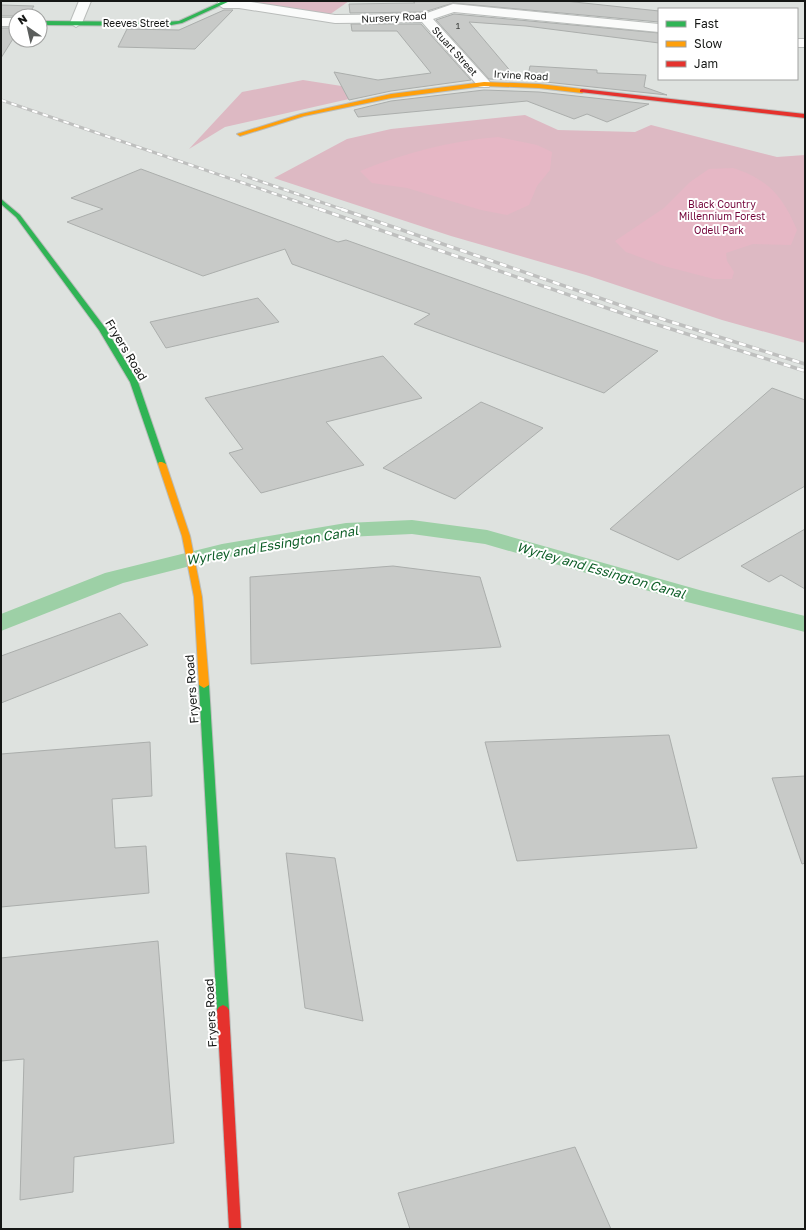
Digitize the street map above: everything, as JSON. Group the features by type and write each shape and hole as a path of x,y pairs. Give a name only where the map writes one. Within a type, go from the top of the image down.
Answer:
{"street":[{"path":"76,23 86,1"},
{"path":"453,8 465,1"},
{"name":"Reeves Street","path":"48,23 166,24 180,22 225,2"},
{"name":"Nursery Road","path":"225,2 335,19 425,18 453,8 658,28"},
{"name":"Stuart Street","path":"425,18 484,84"},
{"name":"Irvine Road","path":"240,134 303,115 391,96 484,84 539,86 805,116"},
{"name":"Fryers Road","path":"1,201 18,216 102,329 134,382 186,536 198,597 212,802 235,1229"}],"green space":[{"path":"247,1 349,1 329,15"},
{"path":"303,80 380,92 225,127 189,149 242,92"},
{"name":"Odell Park","path":"525,115 558,130 635,132 651,125 777,157 805,155 805,343 722,320 586,275 451,236 274,178 347,139 391,129"},
{"path":"498,137 537,145 552,152 550,170 537,186 529,205 507,215 481,210 407,188 372,183 360,171 410,153 462,141"},
{"name":"Black Country Millennium Forest","path":"733,168 756,178 773,191 780,199 792,218 797,230 791,245 753,244 726,253 727,261 734,272 732,279 714,279 664,266 626,252 615,241 664,208 690,182 709,169"}],"building":[{"path":"412,1 565,1 658,11 658,22 453,3 424,12 350,13 349,4 415,3"},
{"path":"1,5 34,6 33,8 8,8 8,16 1,16"},
{"path":"224,10 233,10 195,49 118,47 127,29 179,30"},
{"path":"454,14 658,33 658,43 526,26 469,22 518,80 489,79 436,20"},
{"path":"351,24 421,24 471,80 391,91 349,100 334,72 378,80 431,73 397,31 352,31"},
{"path":"1,28 8,28 8,47 1,58"},
{"path":"530,66 597,70 597,73 646,75 644,87 667,95 527,80"},
{"path":"484,90 539,92 649,104 607,122 587,114 574,119 527,101 358,117 354,110 391,101"},
{"path":"141,169 338,242 346,240 658,351 604,393 414,324 430,314 292,264 285,249 203,276 67,222 103,209 71,198"},
{"path":"258,298 279,322 166,348 150,322"},
{"path":"383,356 422,398 326,422 364,465 261,493 229,453 243,449 205,398"},
{"path":"772,388 805,400 805,486 678,560 610,529"},
{"path":"481,402 543,428 455,499 383,468"},
{"path":"805,529 805,589 781,575 769,582 741,566"},
{"path":"393,566 480,577 501,647 251,664 250,577"},
{"path":"120,613 148,645 1,703 1,656"},
{"path":"669,735 697,848 517,861 485,742"},
{"path":"150,742 152,796 112,799 115,848 146,846 149,893 1,907 1,754"},
{"path":"805,776 805,863 802,864 772,778"},
{"path":"286,853 335,858 363,1021 305,1008"},
{"path":"158,941 174,1143 74,1157 73,1192 20,1200 24,1059 1,1061 1,958"},
{"path":"575,1147 611,1229 410,1229 398,1193"}],"waterway":[{"name":"Wyrley and Essington Canal","path":"1,623 114,578 222,551 346,530 412,527 487,537 696,597 805,624"}],"railway":[{"path":"1,100 322,210"},
{"path":"242,175 344,210"},
{"path":"319,209 636,318 805,371"},
{"path":"341,209 643,313 805,364"}],"traffic: fast":[{"path":"48,23 166,24 180,22 227,1"},
{"path":"1,201 18,216 102,329 134,382 162,464"},
{"path":"204,685 223,1010"}],"traffic: slow":[{"path":"240,134 303,115 391,96 484,84 539,86 582,91"},
{"path":"162,464 186,536 198,597 204,685"}],"traffic: jam":[{"path":"582,91 805,116"},
{"path":"223,1010 235,1229"}]}
